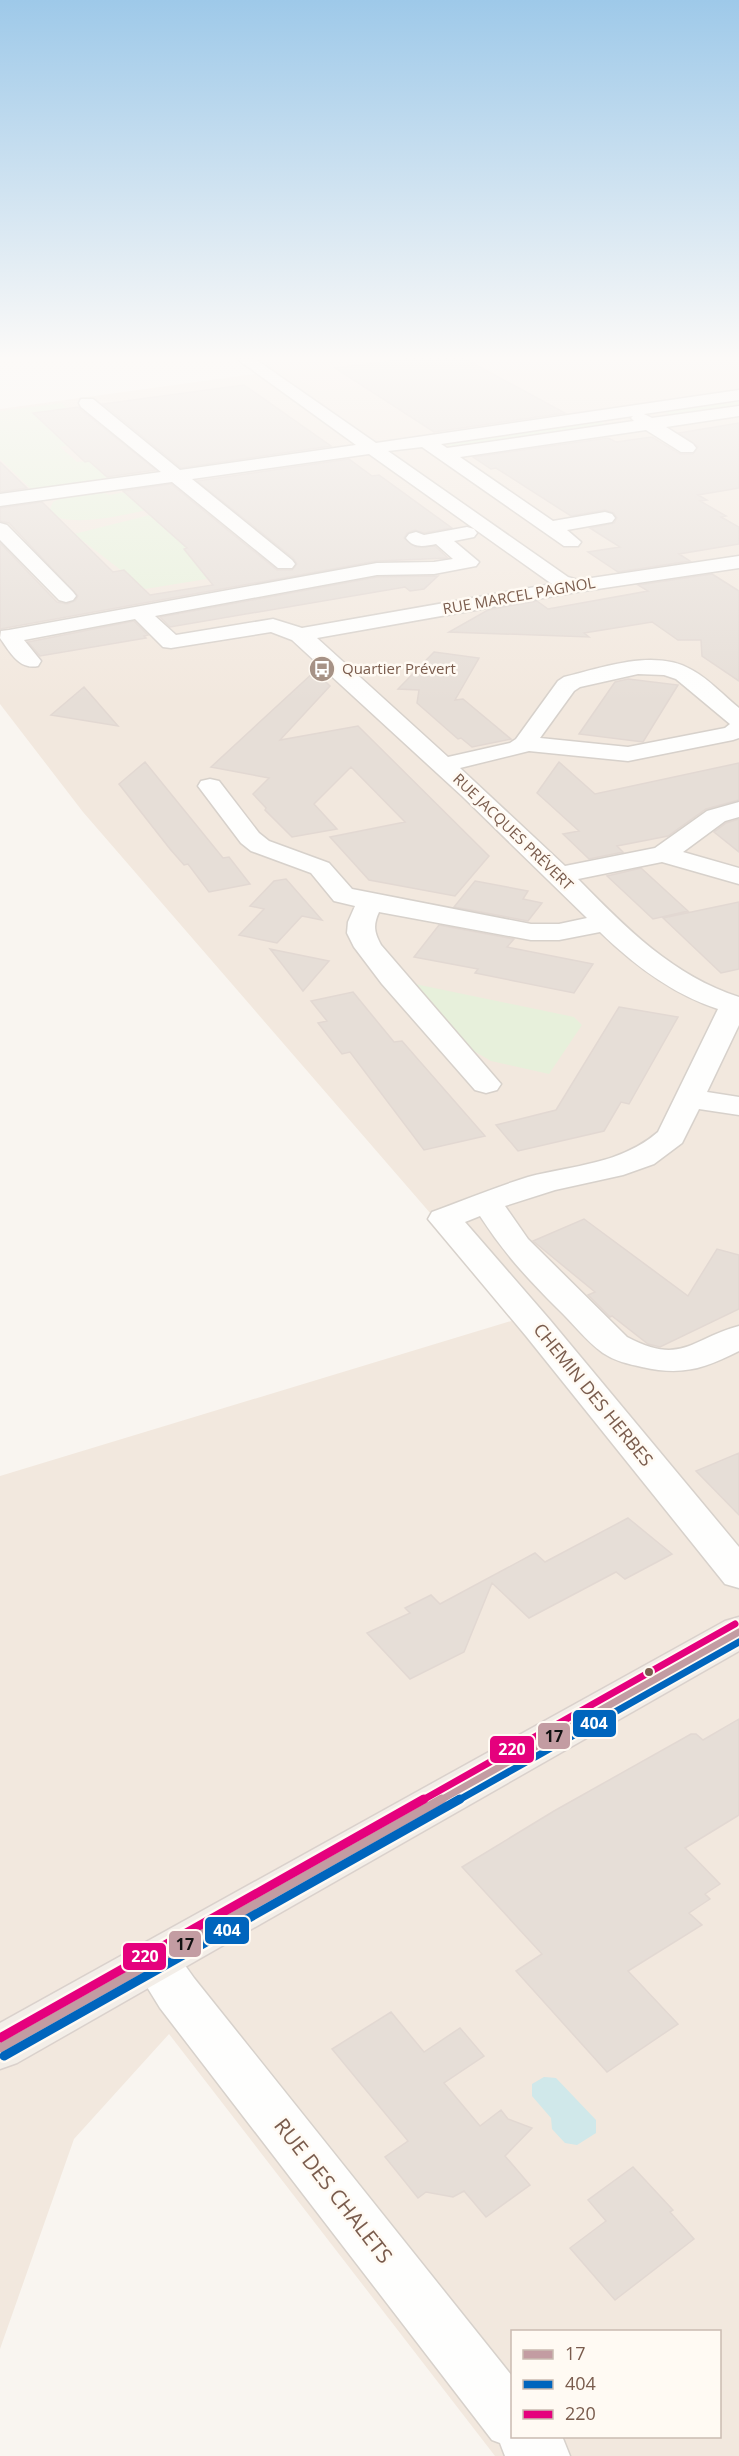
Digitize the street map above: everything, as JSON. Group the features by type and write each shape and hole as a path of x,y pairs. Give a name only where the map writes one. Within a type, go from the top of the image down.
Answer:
{"main road":[{"path":"0,2048 739,1632"}],"street":[{"path":"176,474 285,564"},
{"path":"0,500 39,504 196,474"},
{"path":"408,474 561,581 577,586"},
{"path":"472,474 571,542"},
{"path":"550,527 605,518"},
{"path":"4,523 66,596"},
{"path":"416,538 421,541 486,530"},
{"path":"30,661 9,636 377,569 434,567 468,562 446,544"},
{"path":"254,568 307,560"},
{"name":"RUE MARCEL PAGNOL","path":"300,635 577,586 737,564"},
{"path":"138,611 171,642 273,625 300,635"},
{"name":"RUE JACQUES PRÉVERT","path":"300,635 443,765 558,875 604,923 646,961 701,993 737,1005"},
{"path":"443,765 507,752 524,744 566,686 572,682 638,668 653,666 678,671 739,720"},
{"path":"524,744 628,754 733,733 739,728"},
{"path":"210,786 250,838 260,846 320,868 344,895 370,902 531,932 559,932 604,923"},
{"path":"558,875 663,854 716,816 739,809"},
{"path":"663,854 739,876"},
{"path":"370,902 361,922 361,933 368,947 392,978 486,1084"},
{"path":"737,1005 671,1136 658,1150 619,1167 547,1182 487,1203 516,1246 615,1345 632,1354 665,1361 682,1361 699,1356 739,1337"},
{"path":"689,1098 739,1106"},
{"name":"CHEMIN DES HERBES","path":"487,1203 444,1219 546,1337 739,1574"},
{"name":"RUE DES CHALETS","path":"156,1961 185,2002 511,2417"},
{"path":"526,2438 540,2456"}],"shaded area":[{"path":"0,474 739,474 739,2456 495,2456 169,2034 74,2139 0,2349 0,1476 521,1318 83,812 0,704"}],"green space":[{"path":"15,474 103,474 108,478 31,489"},
{"path":"169,485 174,504 92,520 60,518 48,513 53,502 73,495 97,492 109,495"},
{"path":"150,515 172,535 178,534 225,576 133,591 135,581 74,534"},
{"path":"415,984 574,1017 582,1025 549,1074 491,1061 472,1050"}],"water":[{"path":"544,2077 556,2078 596,2120 596,2133 577,2145 565,2143 552,2129 551,2118 532,2096 532,2084"}],"building":[{"path":"0,474 12,474 27,488 0,492"},
{"path":"103,474 131,474 107,477"},
{"path":"248,474 379,475 452,528 424,533 415,530 407,533 404,538 416,547 435,546 448,558 377,561 0,629 0,543 57,602 67,604 75,601 78,596 9,523 0,521 0,508 42,502 113,572 124,570 150,595 213,585 184,549 187,548 123,491 171,484 277,570 292,570 297,564 293,558 197,481"},
{"path":"505,474 739,474 739,488 698,495 707,500 700,501 726,516 721,517 739,527 739,544 679,554 690,561 618,572 588,552 620,547 590,528 614,523 617,518 614,513 605,510 571,516"},
{"path":"712,574 739,591 739,681 702,656 701,640 678,640 652,622 584,633 589,637 449,632 488,610 537,601 548,609 648,591 638,585"},
{"path":"438,576 424,589 410,591 405,587 170,627 160,617 377,577"},
{"path":"134,621 148,635 144,636 146,638 40,656 28,642"},
{"path":"434,652 479,658 455,700 463,699 511,739 472,747 461,738 458,739 417,703 419,690 398,689"},
{"path":"315,671 330,686 280,740 358,726 489,856 455,896 369,880 330,837 405,822 351,767 314,804 337,829 292,837 265,810 266,808 253,794 269,778 211,767"},
{"path":"628,679 678,685 643,742 579,734 615,682"},
{"path":"84,687 118,726 51,715"},
{"path":"145,762 223,858 229,857 250,884 209,892 188,864 184,865 170,849 119,784"},
{"path":"559,762 595,794 739,763 739,800 706,809 668,836 617,846 623,852 589,859 563,834 579,831 537,793"},
{"path":"739,819 739,852 714,832 726,823"},
{"path":"641,868 688,911 653,919 607,876"},
{"path":"286,879 322,920 302,916 277,943 239,935 264,909 250,906 274,881"},
{"path":"475,881 528,891 523,899 542,903 528,921 454,907"},
{"path":"739,902 739,969 721,973 663,918"},
{"path":"439,925 514,939 507,947 593,964 574,993 475,973 478,969 414,957"},
{"path":"270,949 329,961 303,991"},
{"path":"353,992 394,1042 402,1041 485,1136 424,1150 350,1052 342,1054 318,1023 327,1021 311,1001"},
{"path":"619,1007 678,1017 629,1104 621,1102 604,1131 518,1151 496,1125 556,1110"},
{"path":"584,1219 688,1296 717,1249 739,1255 739,1309 660,1347 648,1344 612,1316 610,1317 588,1295 595,1292 533,1241"},
{"path":"739,1453 739,1515 696,1471"},
{"path":"628,1518 672,1554 625,1579 616,1572 529,1618 492,1583 464,1652 410,1679 367,1633 410,1613 405,1608 431,1595 440,1604 535,1553 545,1562"},
{"path":"739,1719 739,1815 685,1848 720,1884 705,1894 710,1899 689,1913 702,1925 628,1971 678,2024 607,2072 516,1971 542,1954 462,1867 554,1811 691,1734 696,1734 703,1740"},
{"path":"391,2012 424,2052 460,2028 484,2056 444,2083 480,2126 501,2110 508,2119 532,2128 505,2156 530,2185 486,2217 464,2191 453,2197 426,2192 418,2198 385,2157 408,2141 332,2049"},
{"path":"633,2167 673,2210 670,2212 694,2239 615,2300 570,2248 606,2221 588,2200"}],"transit line":[{"name":"220","path":"0,2038 735,1624"},
{"name":"17","path":"0,2048 739,1632"},
{"name":"404","path":"4,2056 739,1642"}],"place":[{"name":"Quartier Prévert","path":"322,669"}]}
